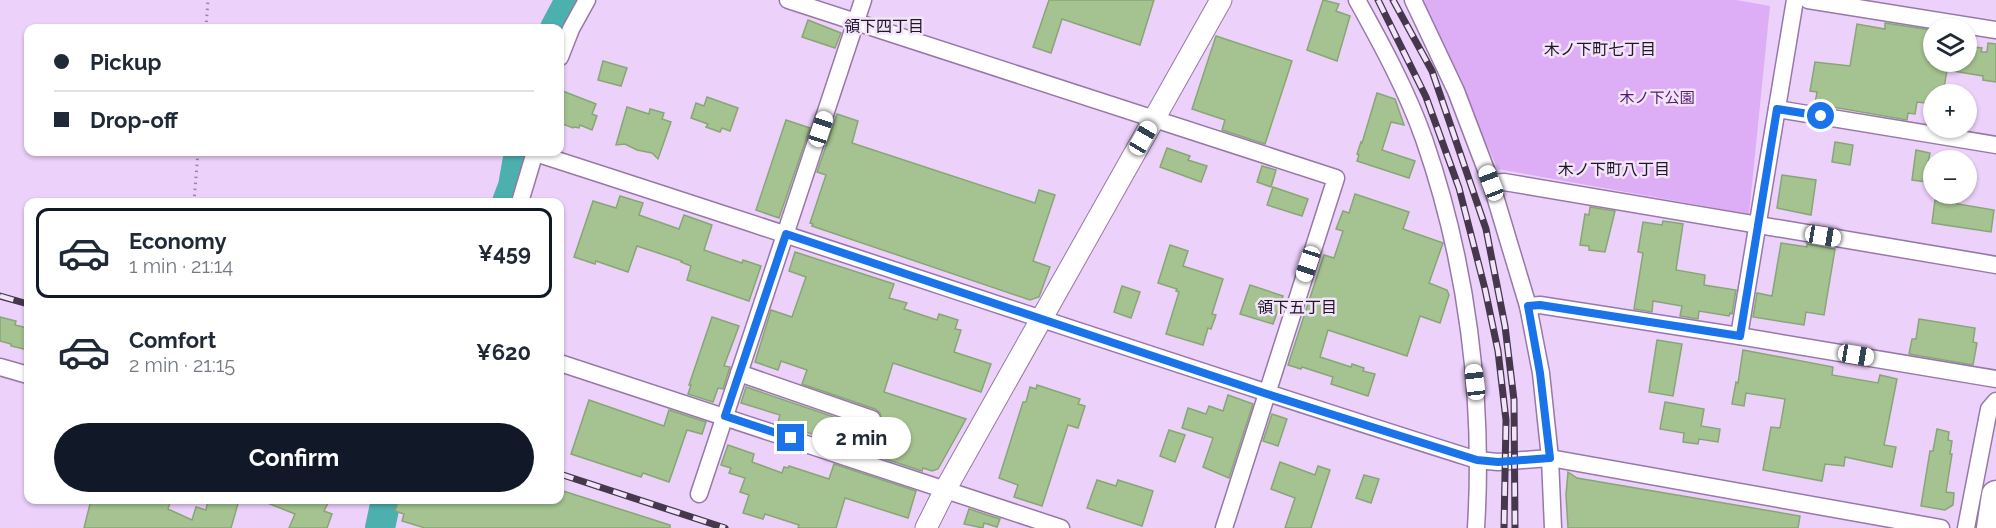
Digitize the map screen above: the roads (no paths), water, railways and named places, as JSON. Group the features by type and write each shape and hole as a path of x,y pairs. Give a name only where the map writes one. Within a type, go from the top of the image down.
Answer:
{"highway":[{"path":"1990,528 1996,495"}],"street":[{"path":"564,47 587,0"},
{"path":"788,0 1336,178 1224,528"},
{"path":"699,494 863,0"},
{"path":"926,528 1041,318 1221,0"},
{"path":"1357,0 1385,51 1424,138 1446,214 1466,300 1475,382 1476,528"},
{"path":"1413,0 1456,91 1491,183 1528,306 1540,373 1550,458 1553,528"},
{"path":"1740,336 1795,0"},
{"path":"1808,0 1996,30"},
{"path":"1777,109 1996,145"},
{"path":"521,198 534,156"},
{"path":"547,156 1267,394 1477,460 1498,462 1550,458 1941,528"},
{"path":"1491,183 1504,182 1996,266"},
{"path":"1528,306 1540,305 1740,336 1996,379"},
{"path":"564,364 1061,528"},
{"path":"0,368 24,374"},
{"path":"740,373 872,419"},
{"path":"1966,528 1989,409 1996,401"}],"waterway":[{"path":"557,24 570,0"},
{"path":"508,198 518,156"},
{"path":"380,528 385,504"}],"railway":[{"path":"1378,0 1426,97 1459,188 1485,289 1498,351 1506,420 1504,528"},
{"path":"1393,0 1432,71 1486,229 1505,326 1514,400 1515,528"},
{"path":"0,296 24,303"},
{"path":"564,475 725,528"}],"district":[{"name":"領下四丁目","path":"884,26"},
{"name":"木ノ下町七丁目","path":"1600,49"},
{"name":"木ノ下町八丁目","path":"1614,169"},
{"name":"領下五丁目","path":"1297,307"}],"park label":[{"name":"木ノ下公園","path":"1657,98"}]}
